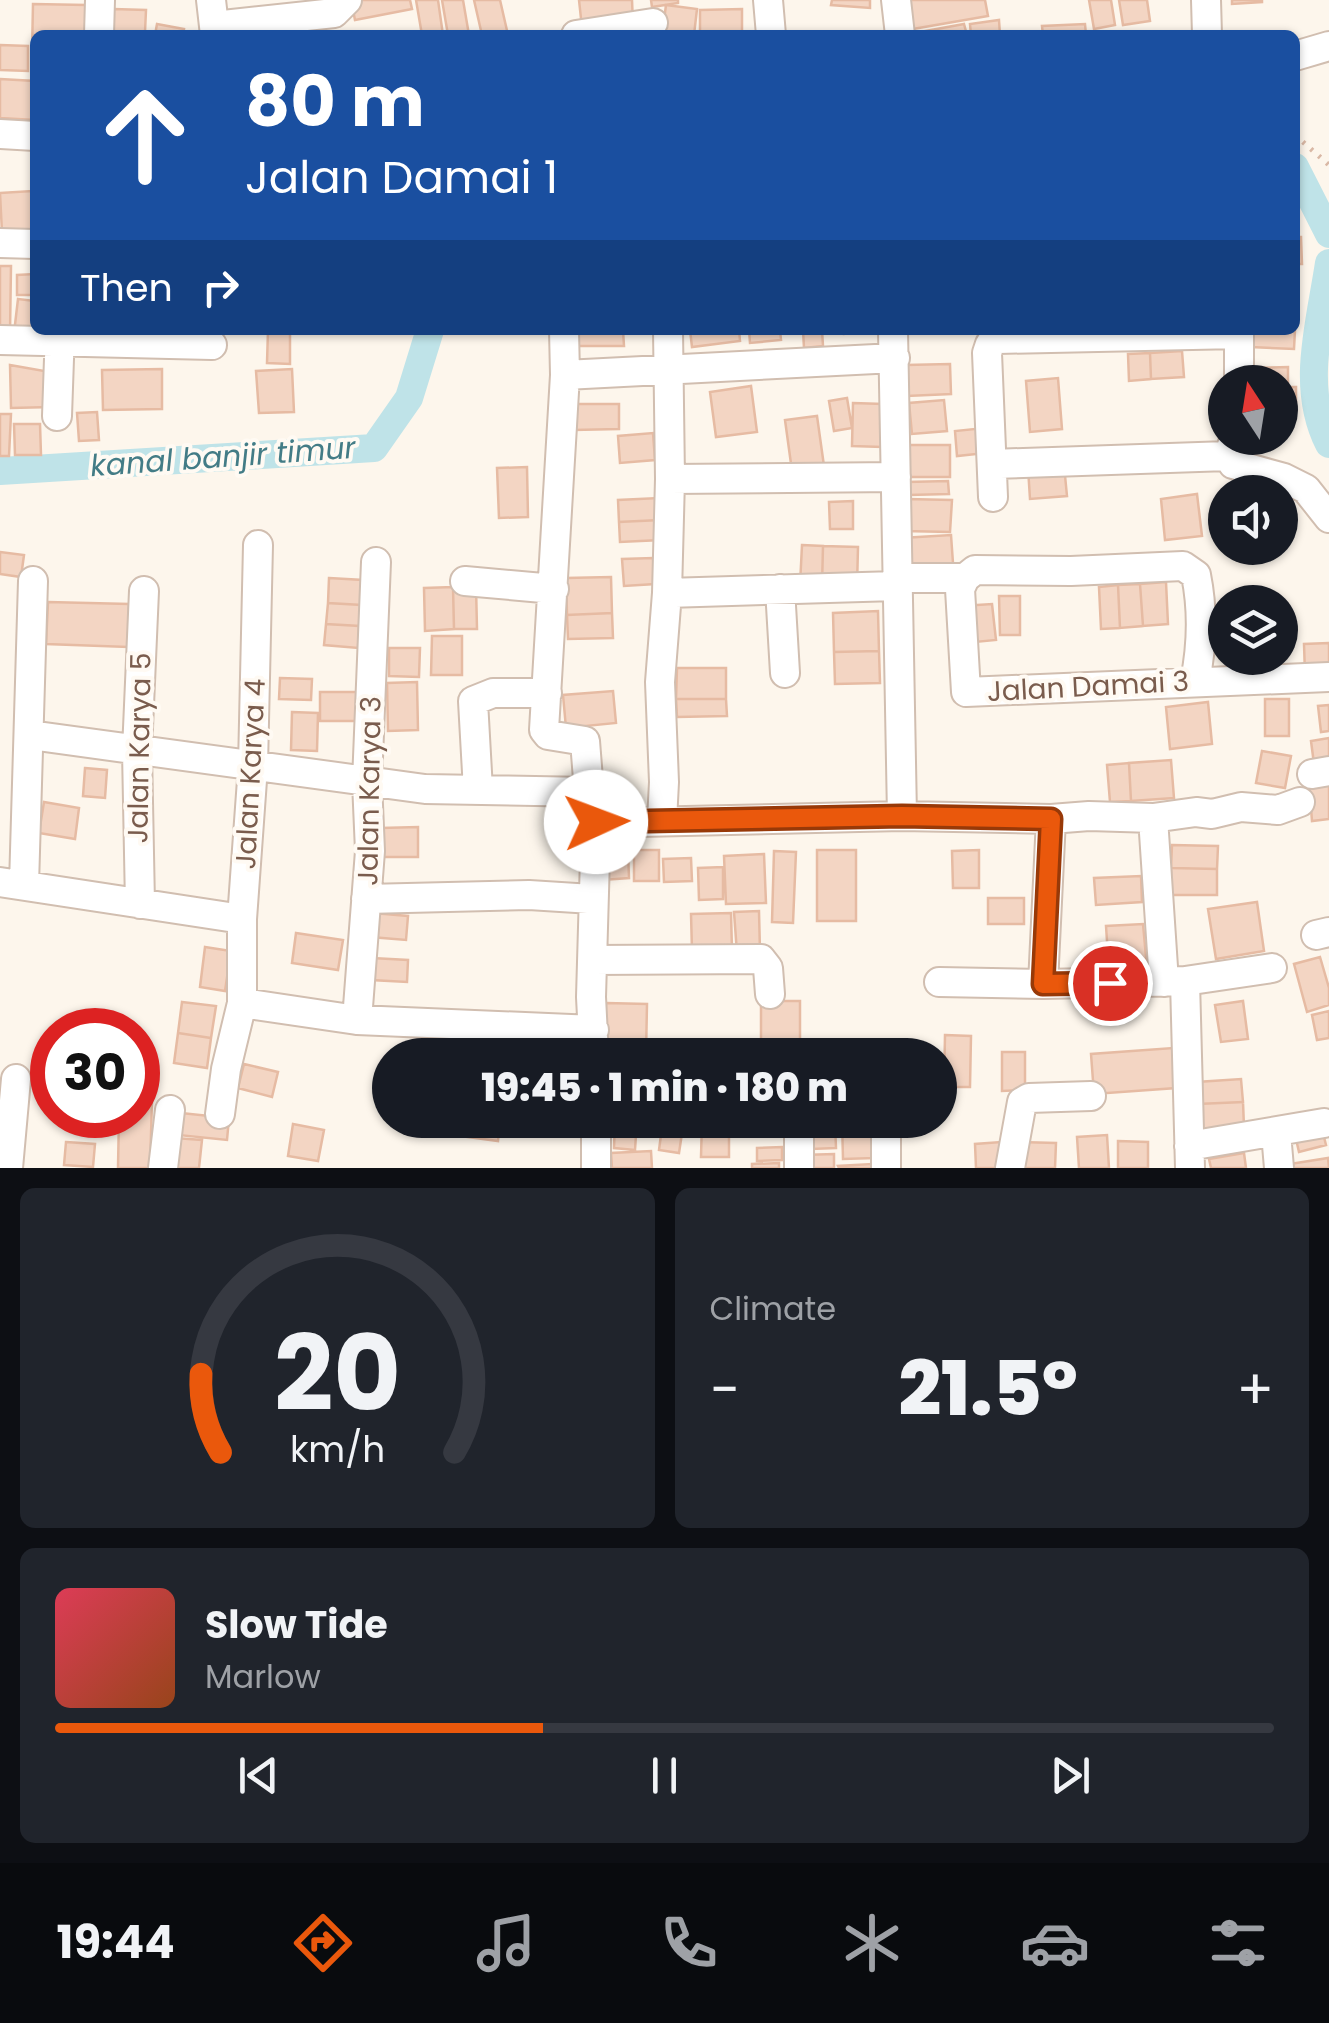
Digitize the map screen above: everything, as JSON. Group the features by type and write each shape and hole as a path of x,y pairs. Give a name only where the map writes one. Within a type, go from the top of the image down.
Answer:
{"street":[{"path":"100,0 100,30"},
{"path":"213,21 334,13 346,0"},
{"path":"768,0 771,30"},
{"path":"896,0 899,30"},
{"path":"1206,0 1207,30"},
{"path":"600,30 652,19"},
{"path":"1300,55 1329,46"},
{"path":"0,134 30,136"},
{"path":"0,242 30,244"},
{"path":"564,335 566,375 545,733 585,742 596,822 592,898 594,1038"},
{"path":"662,821 660,682 668,593 668,335"},
{"path":"893,335 902,816"},
{"path":"994,497 987,354 990,344 998,339 1136,335"},
{"path":"1239,335 1240,365"},
{"path":"56,416 60,337"},
{"path":"0,340 60,337 212,345"},
{"path":"566,375 895,358"},
{"path":"992,464 1208,449"},
{"path":"1233,455 1234,464 1245,470 1284,478 1306,489 1329,518"},
{"path":"670,479 896,477"},
{"name":"Jalan Karya 4","path":"220,1114 242,1003 258,545"},
{"name":"Jalan Karya 3","path":"357,1020 370,851 367,782 376,562"},
{"path":"668,593 964,578 975,570 1183,566 1196,575 1199,590 1201,632 1195,681"},
{"name":"Jalan Damai 3","path":"964,578 960,590 966,692 1329,678"},
{"path":"33,581 30,734 12,884 242,919"},
{"path":"465,582 554,589"},
{"path":"780,590 785,674"},
{"name":"Jalan Karya 5","path":"140,904 137,751 144,592"},
{"path":"478,790 473,701 493,692 547,693"},
{"path":"30,734 425,790 589,792"},
{"path":"596,822 902,816 1154,818 1196,812 1212,814 1241,807 1278,810 1300,802"},
{"path":"1154,818 1175,982 1190,1157 1324,1123"},
{"path":"1043,984 1051,819"},
{"path":"366,899 529,894 592,898"},
{"path":"593,960 761,959 768,968 770,994"},
{"path":"940,982 1175,982 1272,968"},
{"path":"242,1003 357,1020 551,1038"},
{"path":"8,1168 16,1079"},
{"path":"1010,1168 1022,1102 1028,1098 1092,1096"},
{"path":"163,1168 170,1110"},
{"path":"1276,1133 1279,1168"},
{"path":"596,1138 596,1168"},
{"path":"799,1168 800,1138"},
{"path":"886,1138 886,1168"}],"path":[{"path":"1300,139 1329,164"}],"building":[{"path":"351,0 410,0 412,9 355,20"},
{"path":"416,0 438,0 442,30 421,30"},
{"path":"442,0 463,0 468,30 447,30"},
{"path":"474,0 500,0 507,30 481,30"},
{"path":"579,0 632,0 633,24 582,28"},
{"path":"651,0 678,0 678,3 652,7"},
{"path":"832,0 870,0 870,8 831,5"},
{"path":"902,0 985,0 988,16 907,30"},
{"path":"1089,0 1111,0 1115,25 1094,29"},
{"path":"1119,0 1147,0 1150,21 1123,25"},
{"path":"1232,0 1262,0 1262,2 1232,4"},
{"path":"33,4 86,5 85,30 32,30"},
{"path":"666,5 697,9 695,30 663,30"},
{"path":"113,9 146,10 145,30 112,30"},
{"path":"742,9 742,30 700,30 700,10"},
{"path":"999,20 1000,30 971,30 970,24"},
{"path":"157,24 184,29 184,30 156,30"},
{"path":"964,24 966,30 931,30"},
{"path":"1085,24 1086,30 1042,30 1042,26"},
{"path":"0,45 28,46 28,71 0,70"},
{"path":"0,79 30,81 30,120 0,118"},
{"path":"30,191 30,231 2,233 0,193"},
{"path":"0,266 11,266 10,333 0,333"},
{"path":"30,274 30,295 17,295 17,275"},
{"path":"18,299 30,300 30,331 14,333"},
{"path":"268,335 290,335 290,364 267,363"},
{"path":"578,335 623,335 624,346 578,346"},
{"path":"691,335 739,335 740,341 692,347"},
{"path":"749,335 780,335 781,340 750,343"},
{"path":"803,335 822,335 823,346 804,348"},
{"path":"1251,335 1295,335 1294,349 1251,347"},
{"path":"1182,351 1184,377 1151,379 1150,353"},
{"path":"1150,353 1151,379 1129,381 1128,354"},
{"path":"950,364 951,394 907,396 906,365"},
{"path":"10,365 50,372 52,407 11,408"},
{"path":"162,369 162,409 103,410 102,370"},
{"path":"292,369 294,412 259,413 256,371"},
{"path":"1058,378 1062,429 1030,432 1026,381"},
{"path":"751,386 757,432 716,437 710,392"},
{"path":"847,398 852,428 834,431 829,401"},
{"path":"944,400 947,431 912,434 909,403"},
{"path":"853,403 883,404 882,447 852,446"},
{"path":"573,404 619,404 619,429 574,430"},
{"path":"97,412 99,440 79,441 77,413"},
{"path":"0,414 11,414 9,456 0,456"},
{"path":"817,416 824,466 792,471 785,420"},
{"path":"14,424 40,424 41,455 15,455"},
{"path":"984,428 986,453 957,456 955,431"},
{"path":"653,433 655,460 620,463 618,436"},
{"path":"909,445 950,445 950,477 909,477"},
{"path":"1064,465 1067,496 1030,499 1028,468"},
{"path":"527,467 528,517 499,518 497,468"},
{"path":"948,481 949,494 908,495 907,482"},
{"path":"1197,494 1202,536 1165,540 1161,499"},
{"path":"659,498 660,520 619,522 618,500"},
{"path":"906,499 952,500 950,532 904,531"},
{"path":"853,501 853,529 830,529 829,502"},
{"path":"660,520 661,540 620,542 619,522"},
{"path":"951,535 953,563 904,565 902,538"},
{"path":"802,545 823,546 822,586 800,585"},
{"path":"823,546 858,547 857,587 822,586"},
{"path":"0,552 24,555 21,577 0,574"},
{"path":"653,558 655,584 624,586 622,559"},
{"path":"611,577 612,613 567,615 566,578"},
{"path":"329,578 363,580 361,605 328,603"},
{"path":"1166,582 1168,624 1143,626 1140,584"},
{"path":"1140,584 1143,626 1120,628 1118,585"},
{"path":"1118,585 1120,628 1101,629 1099,587"},
{"path":"476,586 477,629 454,629 453,587"},
{"path":"453,587 454,629 425,631 424,588"},
{"path":"999,596 1020,596 1020,635 1000,635"},
{"path":"48,602 129,604 128,647 46,644"},
{"path":"328,603 361,605 359,626 326,624"},
{"path":"992,604 996,640 965,643 962,606"},
{"path":"878,611 879,651 834,652 833,613"},
{"path":"612,613 613,638 568,639 567,615"},
{"path":"326,624 359,626 358,648 324,645"},
{"path":"432,636 462,636 462,675 431,675"},
{"path":"1329,643 1329,675 1305,675 1304,644"},
{"path":"389,648 420,648 419,677 389,676"},
{"path":"879,651 880,683 835,684 834,652"},
{"path":"677,668 726,668 726,699 676,699"},
{"path":"280,678 312,679 311,700 279,699"},
{"path":"417,682 418,730 388,731 387,683"},
{"path":"613,691 616,723 566,728 563,695"},
{"path":"320,692 361,692 361,721 320,721"},
{"path":"676,699 726,699 727,716 677,717"},
{"path":"1265,699 1289,699 1289,736 1265,736"},
{"path":"1208,702 1212,744 1170,749 1166,707"},
{"path":"1329,705 1329,731 1321,732 1318,706"},
{"path":"292,712 318,713 317,751 291,750"},
{"path":"1329,738 1329,762 1314,764 1311,741"},
{"path":"1262,751 1291,756 1285,788 1256,783"},
{"path":"1171,760 1174,798 1131,801 1129,763"},
{"path":"1129,763 1131,801 1110,802 1107,765"},
{"path":"85,768 107,770 105,798 83,796"},
{"path":"1329,782 1329,819 1312,821 1309,783"},
{"path":"44,802 79,808 75,839 39,833"},
{"path":"418,827 418,857 381,857 381,828"},
{"path":"1172,845 1218,846 1217,869 1171,868"},
{"path":"628,849 629,878 603,880 602,851"},
{"path":"634,850 659,850 659,881 634,881"},
{"path":"817,850 856,850 856,921 817,921"},
{"path":"979,850 979,888 953,888 952,851"},
{"path":"774,851 796,852 793,923 772,922"},
{"path":"764,854 766,903 726,904 724,856"},
{"path":"691,858 692,881 664,882 663,859"},
{"path":"723,867 723,899 699,900 698,868"},
{"path":"1171,868 1217,869 1217,895 1171,895"},
{"path":"1141,876 1142,902 1096,905 1094,878"},
{"path":"988,898 1024,898 1024,924 988,924"},
{"path":"1257,902 1264,951 1216,959 1208,909"},
{"path":"759,911 760,952 737,953 734,912"},
{"path":"373,913 408,916 406,940 371,937"},
{"path":"731,913 732,950 692,951 691,914"},
{"path":"1143,924 1147,968 1109,971 1106,926"},
{"path":"296,933 343,940 338,970 292,963"},
{"path":"205,947 231,951 225,991 200,987"},
{"path":"1320,957 1329,988 1329,1005 1307,1012 1294,964"},
{"path":"372,958 408,960 407,982 371,980"},
{"path":"761,1001 800,1001 800,1038 761,1038"},
{"path":"1243,1001 1248,1039 1221,1042 1215,1005"},
{"path":"182,1002 216,1006 211,1038 178,1033"},
{"path":"606,1003 647,1004 646,1038 605,1038"},
{"path":"1329,1011 1329,1038 1317,1040 1312,1015"},
{"path":"178,1033 211,1038 207,1068 174,1063"},
{"path":"971,1036 970,1087 957,1087 957,1038 945,1038"},
{"path":"1173,1048 1176,1088 1094,1094 1091,1054"},
{"path":"1002,1052 1025,1052 1025,1090 1002,1091"},
{"path":"244,1064 278,1072 272,1097 238,1088"},
{"path":"1241,1079 1243,1102 1198,1104 1197,1082"},
{"path":"1243,1102 1244,1127 1199,1129 1198,1104"},
{"path":"181,1113 229,1118 227,1140 178,1135"},
{"path":"293,1124 324,1130 318,1161 288,1156"},
{"path":"1322,1129 1326,1145 1299,1152 1295,1135"},
{"path":"1107,1135 1109,1168 1079,1168 1077,1137"},
{"path":"119,1138 151,1138 150,1168 118,1168"},
{"path":"175,1138 202,1140 199,1168 172,1168"},
{"path":"614,1138 636,1138 635,1150 614,1148"},
{"path":"661,1138 681,1138 679,1153 659,1150"},
{"path":"702,1138 729,1138 729,1157 701,1157"},
{"path":"811,1138 836,1138 836,1148 811,1149"},
{"path":"842,1138 874,1138 875,1158 843,1159"},
{"path":"1118,1141 1148,1142 1148,1168 1118,1168"},
{"path":"66,1142 95,1144 93,1167 64,1165"},
{"path":"1001,1142 1003,1168 976,1168 975,1144"},
{"path":"1019,1142 1056,1143 1055,1168 1019,1168"},
{"path":"782,1147 782,1160 757,1161 757,1148"},
{"path":"651,1151 652,1168 612,1168 611,1153"},
{"path":"1244,1153 1246,1168 1211,1168 1209,1159"},
{"path":"834,1154 834,1168 803,1168 802,1155"},
{"path":"1328,1158 1329,1168 1291,1168 1290,1164"},
{"path":"779,1163 779,1168 752,1168 752,1164"},
{"path":"872,1164 872,1168 838,1166"}],"waterway":[{"name":"kanal banjir timur","path":"1300,177 1329,234"},
{"name":"kanal banjir timur","path":"1329,263 1314,378 1320,422 1329,444"},
{"name":"kanal banjir timur","path":"0,471 374,448 409,398 428,335"}],"route":[{"path":"596,822 902,816 1051,819 1043,984 1110,983"}]}
